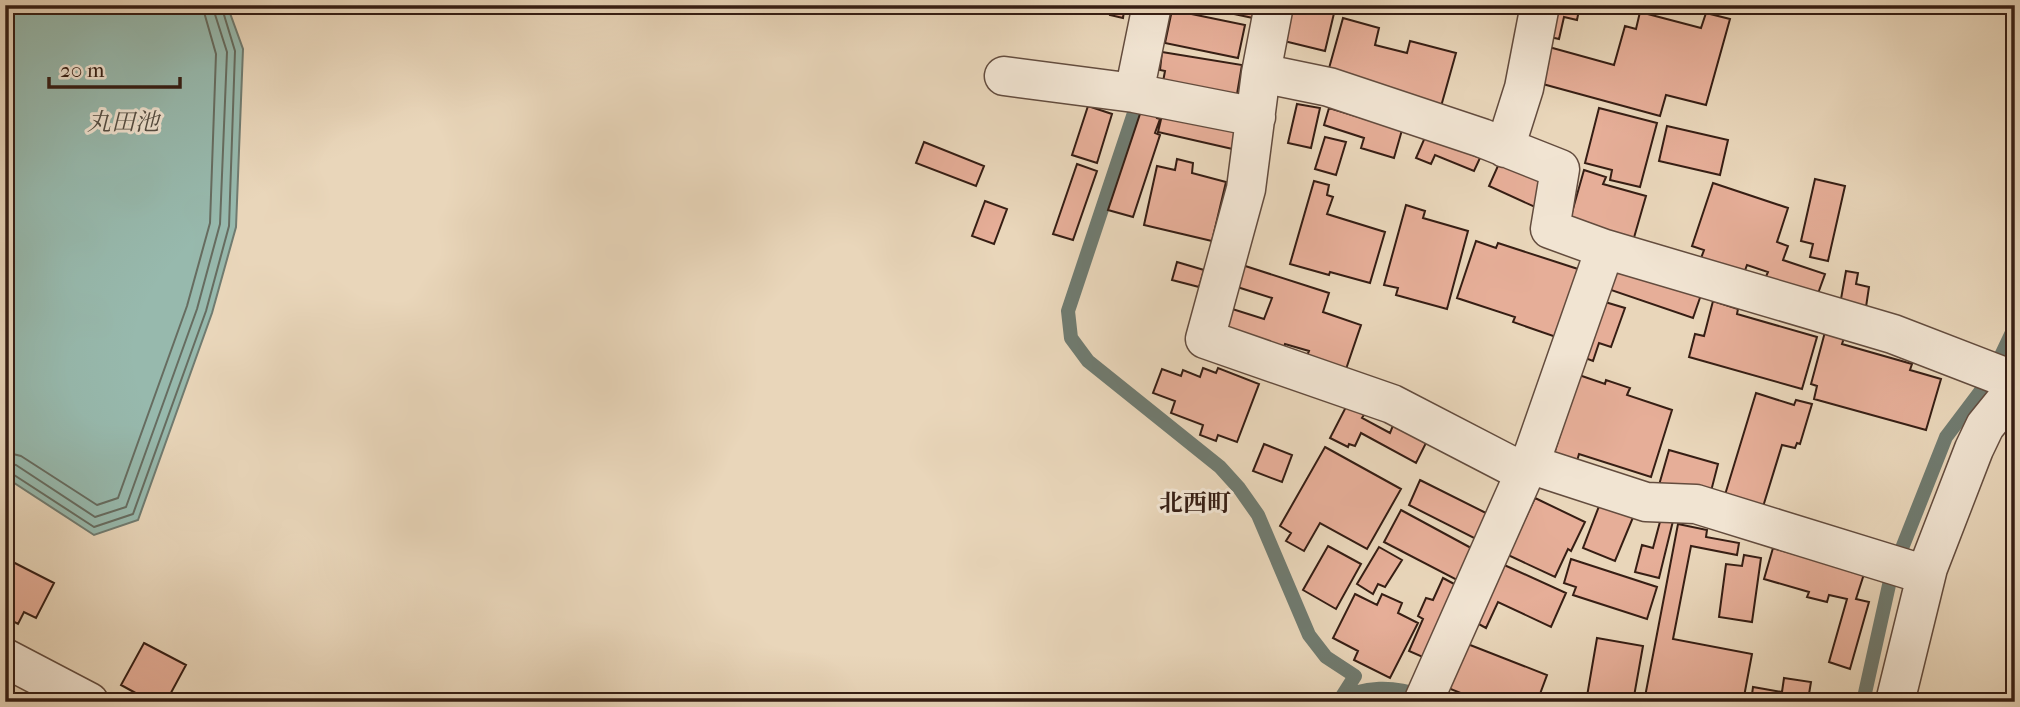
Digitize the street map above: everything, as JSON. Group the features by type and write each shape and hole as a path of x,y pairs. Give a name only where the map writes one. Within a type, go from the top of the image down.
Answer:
{"street":[{"path":"1143,95 1152,5"},
{"path":"1274,5 1261,73 1246,189 1205,339 1392,404 1527,468 1646,502 1696,504 1906,569"},
{"path":"1505,148 1524,88 1540,5"},
{"path":"1261,73 1329,87 1560,169 1550,229 1605,249 1894,334 2005,379 1974,449 1906,569 1895,702"},
{"path":"1004,76 1143,95 1256,117"},
{"path":"1424,698 1527,468 1605,249"},
{"path":"5,658 89,702"}],"water":[{"name":"丸田池","path":"5,5 227,5 243,49 236,227 212,313 138,520 94,535 5,477"}],"building":[{"path":"1112,5 1125,5 1123,18 1110,15"},
{"path":"1192,5 1256,5 1253,18"},
{"path":"1293,5 1336,5 1325,51 1284,41"},
{"path":"1556,5 1580,5 1577,20 1564,17 1559,39 1550,37"},
{"path":"1172,10 1245,25 1238,58 1165,43"},
{"path":"1640,12 1701,28 1706,13 1730,19 1706,105 1666,95 1660,116 1539,83 1549,47 1614,65 1625,26 1636,29"},
{"path":"1343,18 1379,28 1375,45 1407,53 1410,41 1456,53 1440,110 1326,79"},
{"path":"1162,52 1242,65 1236,100 1162,87 1165,71 1160,70"},
{"path":"1297,104 1320,108 1311,148 1288,143"},
{"path":"1143,105 1159,110 1157,118 1160,119 1155,133 1160,135 1133,217 1108,210"},
{"path":"1088,106 1112,114 1097,163 1072,155"},
{"path":"1329,108 1402,130 1394,158 1361,148 1364,138 1324,125"},
{"path":"1599,108 1657,123 1640,187 1610,180 1612,170 1585,163"},
{"path":"1163,111 1241,129 1237,150 1158,132"},
{"path":"1667,126 1728,140 1720,175 1659,161"},
{"path":"1426,135 1480,158 1474,171 1435,155 1431,164 1416,158"},
{"path":"1325,137 1346,142 1336,175 1315,169"},
{"path":"924,142 984,166 976,186 916,163"},
{"path":"1177,159 1193,163 1192,173 1226,182 1212,241 1144,225 1157,166 1175,170"},
{"path":"1501,159 1547,180 1535,207 1489,186"},
{"path":"1077,164 1097,171 1073,240 1053,234"},
{"path":"1584,170 1606,177 1603,184 1646,196 1633,241 1569,223"},
{"path":"1815,179 1845,186 1828,261 1810,257 1813,244 1801,241"},
{"path":"1314,181 1329,185 1327,195 1333,197 1327,214 1385,232 1370,283 1290,264"},
{"path":"1713,183 1788,208 1777,242 1788,246 1783,260 1825,274 1816,299 1764,281 1768,272 1747,265 1743,276 1700,261 1704,250 1692,246"},
{"path":"985,201 1007,209 994,244 972,236"},
{"path":"1406,205 1425,211 1423,218 1468,231 1447,309 1396,295 1398,288 1384,285"},
{"path":"1476,241 1496,248 1498,243 1581,270 1559,338 1513,322 1515,317 1457,298"},
{"path":"1177,262 1204,270 1199,287 1172,280"},
{"path":"1239,264 1329,293 1323,312 1361,325 1345,372 1306,358 1309,351 1285,344 1283,351 1218,329 1226,307 1264,319 1272,298 1231,285"},
{"path":"1617,264 1702,292 1693,318 1608,289"},
{"path":"1846,271 1858,273 1856,284 1869,287 1866,307 1839,310"},
{"path":"1713,301 1738,309 1737,314 1817,337 1802,389 1689,357 1695,334 1704,336"},
{"path":"1605,302 1625,308 1611,347 1599,343 1593,361 1585,358"},
{"path":"1825,332 1844,338 1842,344 1912,364 1910,370 1941,379 1926,430 1814,399 1817,386 1811,384"},
{"path":"1203,368 1216,373 1218,368 1259,384 1237,442 1218,435 1216,441 1200,435 1203,425 1171,413 1175,401 1153,393 1162,369 1181,376 1183,370 1200,377"},
{"path":"1579,375 1605,384 1606,380 1630,388 1627,395 1672,410 1651,477 1579,454 1577,461 1554,454"},
{"path":"1756,393 1794,405 1796,400 1812,404 1800,444 1797,443 1795,448 1782,445 1762,510 1724,498"},
{"path":"1348,403 1366,412 1362,418 1390,433 1394,423 1427,441 1416,463 1361,433 1355,446 1349,444 1348,447 1330,438"},
{"path":"1264,444 1292,455 1282,482 1253,471"},
{"path":"1325,447 1401,489 1367,549 1320,523 1304,551 1286,541 1291,533 1280,526"},
{"path":"1669,450 1718,464 1709,499 1659,485"},
{"path":"1420,480 1488,514 1476,539 1409,505"},
{"path":"1535,498 1585,522 1555,577 1508,555"},
{"path":"1601,501 1634,515 1615,561 1583,548"},
{"path":"1401,510 1473,549 1457,580 1384,542"},
{"path":"1661,518 1673,521 1659,578 1635,572 1642,545 1653,548"},
{"path":"1678,524 1707,530 1706,537 1739,543 1737,555 1691,546 1673,639 1752,654 1743,702 1644,702"},
{"path":"1328,546 1361,564 1336,609 1303,590"},
{"path":"1379,547 1402,560 1385,587 1378,584 1373,594 1357,584"},
{"path":"1773,548 1864,574 1856,599 1869,602 1850,669 1829,662 1847,599 1829,595 1827,602 1807,597 1809,592 1764,579"},
{"path":"1744,555 1761,558 1752,622 1719,617 1726,564 1742,566"},
{"path":"5,558 54,583 36,618 24,612 18,624 5,617"},
{"path":"1571,559 1657,587 1647,619 1573,595 1576,587 1564,583"},
{"path":"1502,564 1566,593 1551,627 1498,602 1486,628 1475,622"},
{"path":"1443,578 1458,586 1425,658 1409,651 1423,619 1418,616 1426,598 1433,600"},
{"path":"1355,594 1377,605 1382,594 1402,603 1398,613 1418,623 1390,678 1354,660 1358,651 1333,638"},
{"path":"1597,638 1643,646 1633,702 1586,702"},
{"path":"144,643 186,665 166,702 152,702 121,685"},
{"path":"1465,643 1547,675 1537,702 1483,702 1448,688"},
{"path":"1784,678 1811,682 1809,694 1839,702 1751,702 1753,687 1782,692"}],"waterway":[{"path":"1140,95 1068,311 1071,338 1088,361 1220,467 1239,488 1258,515 1309,635 1326,657 1355,676 1341,698"},
{"path":"1863,702 1891,576 1946,437 1980,392 2015,326"},
{"path":"1338,701 1358,692 1379,689 1401,690 1422,696"}],"district":[{"name":"北西町","path":"1195,503"}]}
